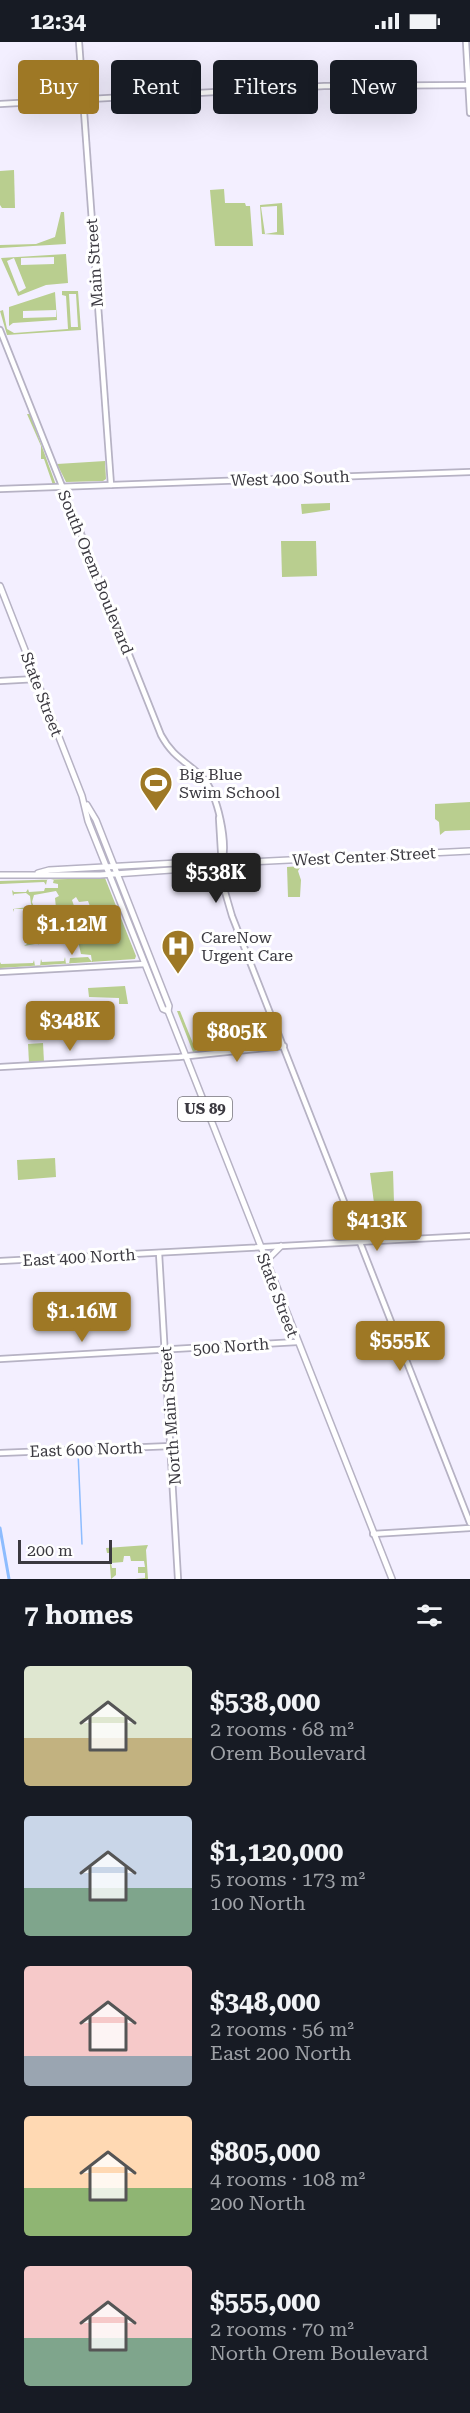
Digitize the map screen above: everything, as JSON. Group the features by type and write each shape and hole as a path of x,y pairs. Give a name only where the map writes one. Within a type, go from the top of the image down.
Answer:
{"main road":[{"name":"State Street","path":"0,586 84,801 88,821 106,867 163,1008 168,1011"},
{"name":"State Street","path":"84,801 96,819 118,874 265,1263 392,1579"},
{"name":"West Center Street","path":"33,874 118,874 214,867 222,864 470,850"},
{"name":"West Center Street","path":"33,874 49,870 214,861 222,864"},
{"path":"0,875 33,874"},
{"path":"145,964 156,973"},
{"path":"265,1263 281,1245"}],"street":[{"name":"Main Street","path":"79,42 80,60"},
{"path":"466,42 470,112"},
{"path":"99,98 324,86 469,85"},
{"path":"0,104 18,103"},
{"name":"Main Street","path":"84,114 111,484"},
{"name":"South Orem Boulevard","path":"0,330 161,735 172,754 205,781 214,798 223,837 222,864"},
{"name":"West 400 South","path":"0,489 470,472"},
{"path":"0,681 36,679"},
{"path":"222,864 223,885 232,916 470,1523"},
{"path":"0,972 145,964"},
{"path":"0,1067 185,1056 284,1046"},
{"name":"East 400 North","path":"0,1261 470,1236"},
{"name":"North Main Street","path":"159,1253 178,1579"},
{"name":"500 North","path":"0,1359 297,1342"},
{"name":"East 600 North","path":"0,1453 171,1446"},
{"path":"373,1534 470,1528"}],"green space":[{"path":"14,170 15,208 2,208 0,205 0,171"},
{"path":"224,189 225,203 245,203 246,206 250,206 253,246 215,246 210,190"},
{"path":"282,203 284,235 262,234 260,205","holes":["277,206 277,232 265,234 261,207"]},
{"path":"61,212 64,212 66,244 0,248 0,245 36,244 55,237"},
{"path":"66,254 68,283 46,285 18,296 1,258","holes":["54,257 54,264 21,265 21,258","14,258 26,288 19,292 7,261"]},
{"path":"62,291 78,291 81,330 7,335 0,311 3,310 7,329 14,333 68,329 66,296 62,295","holes":["69,294 76,294 78,327 71,327"]},
{"path":"55,292 57,320 13,323 9,326 9,307","holes":["56,310 56,317 23,318 23,311"]},
{"path":"27,414 30,414 56,485 53,485 44,459 41,459 41,446"},
{"path":"105,461 106,479 103,481 66,482 57,464"},
{"path":"330,503 330,510 302,514 301,504"},
{"path":"281,541 316,541 317,576 282,577"},
{"path":"470,802 470,830 445,831 440,835 439,822 435,819 435,804"},
{"path":"301,866 298,871 301,880 300,897 288,897 287,867"},
{"path":"105,878 136,956 135,959 92,962 91,955 81,954 78,941 70,941 69,944 68,941 64,944 63,941 39,943 38,945 37,917 56,908 55,898 59,896 56,891 34,895 32,902 35,910 30,912 33,916 30,936 35,944 24,946 27,944 26,912 23,909 14,909 13,912 13,909 28,907 31,911 34,909 30,896 26,893 13,896 12,890 26,892 28,889 29,892 58,888 58,884 53,883 54,879","holes":["76,897 79,902 88,901 91,909 87,911 92,917 92,929 78,928 80,924 72,900"]},
{"path":"47,880 46,885 44,882 0,884 0,881"},
{"path":"65,957 66,964 40,965 41,959 42,962 64,961"},
{"path":"88,957 92,962 69,963 70,958"},
{"path":"34,960 35,966 0,968 0,962 1,964 33,963"},
{"path":"125,986 128,1004 119,1004 119,998 89,997 88,988"},
{"path":"177,1011 180,1011 196,1051 207,1047 208,1050 230,1041 232,1049 193,1052"},
{"path":"27,1024 42,1024 43,1039 28,1040"},
{"path":"43,1043 44,1062 29,1063 28,1044"},
{"path":"55,1158 56,1177 18,1180 17,1160"},
{"path":"393,1171 394,1202 374,1203 370,1173"},
{"path":"148,1545 146,1550 148,1579 135,1579 145,1578 145,1573 138,1573 138,1567 145,1567 144,1561 131,1561 130,1556 124,1556 123,1562 111,1563 112,1568 116,1568 116,1575 111,1579 109,1553 106,1548"}],"waterway":[{"path":"78,1452 82,1544"},
{"path":"0,1528 9,1579"}],"place":[{"name":"Big Blue Swim School","path":"156,812"},
{"name":"CareNow Urgent Care","path":"178,975"}]}
